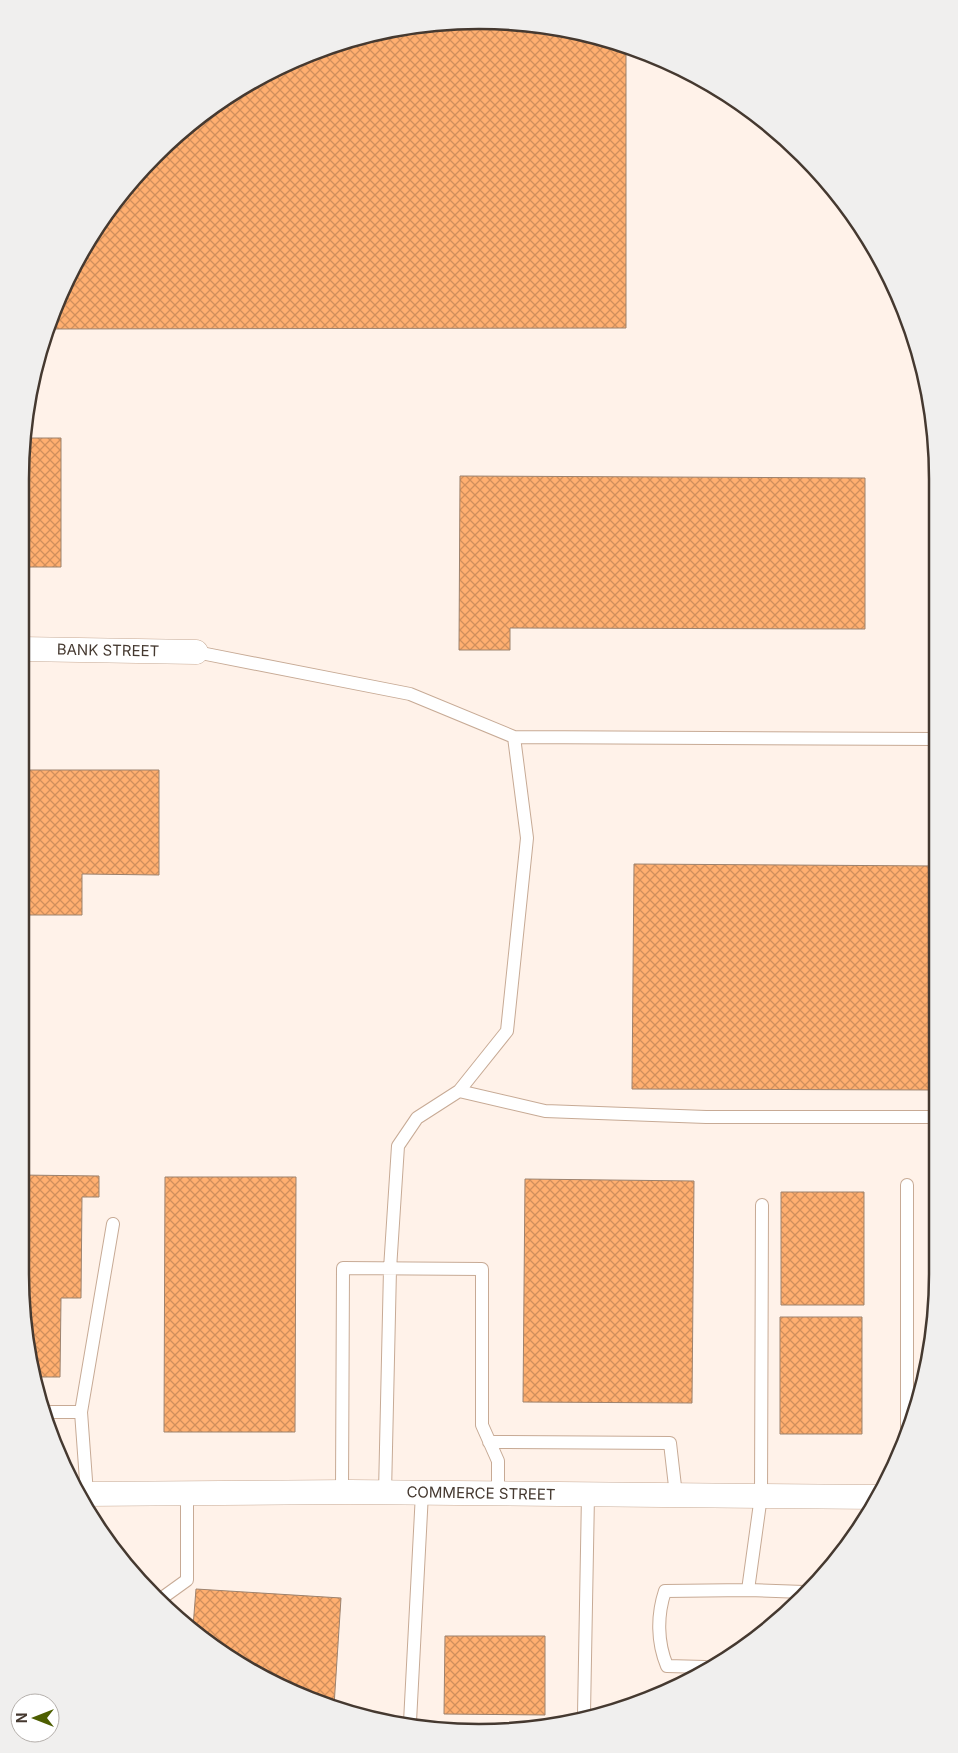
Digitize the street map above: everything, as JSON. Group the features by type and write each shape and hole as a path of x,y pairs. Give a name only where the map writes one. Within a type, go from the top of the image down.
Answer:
{"street":[{"name":"BANK STREET","path":"29,649 196,652"},
{"name":"COMMERCE STREET","path":"86,1494 342,1492 870,1497"}],"lane":[{"path":"196,652 410,694 514,737 929,739"},
{"path":"385,1493 390,1269 398,1146 418,1118 459,1091 506,1031 526,838 514,737"},
{"path":"459,1091 545,1111 706,1117 929,1117"},
{"path":"908,1185 908,1410"},
{"path":"748,1590 761,1496 762,1205"},
{"path":"85,1491 81,1412 113,1224"},
{"path":"342,1492 343,1268 482,1269 482,1425 498,1461 498,1493"},
{"path":"51,1412 81,1412"},
{"path":"489,1442 670,1443 676,1495"},
{"path":"165,1596 188,1580 188,1492"},
{"path":"410,1719 422,1493"},
{"path":"584,1712 588,1494"},
{"path":"700,1666 666,1666 659,1648 661,1603 665,1591 797,1592"}],"building":[{"path":"479,29 508,30 567,37 626,54 626,328 55,329 75,280 89,254 122,205 140,182 182,140 229,105 280,75 307,63 362,44 420,33"},
{"path":"31,438 61,438 61,567 29,567 29,479"},
{"path":"460,476 865,478 865,629 510,628 510,650 459,650"},
{"path":"29,770 159,770 159,875 82,874 82,915 29,915"},
{"path":"634,864 929,866 929,1090 632,1089"},
{"path":"29,1175 99,1176 99,1197 82,1197 81,1298 61,1298 60,1377 41,1377 37,1362 30,1303"},
{"path":"165,1177 296,1177 295,1432 164,1432"},
{"path":"525,1179 694,1181 692,1403 523,1402"},
{"path":"781,1192 864,1192 864,1305 781,1305"},
{"path":"780,1317 862,1317 862,1434 780,1434"},
{"path":"196,1589 341,1598 334,1700 280,1678 254,1664 193,1622"},
{"path":"445,1636 545,1636 545,1715 444,1714"}]}
